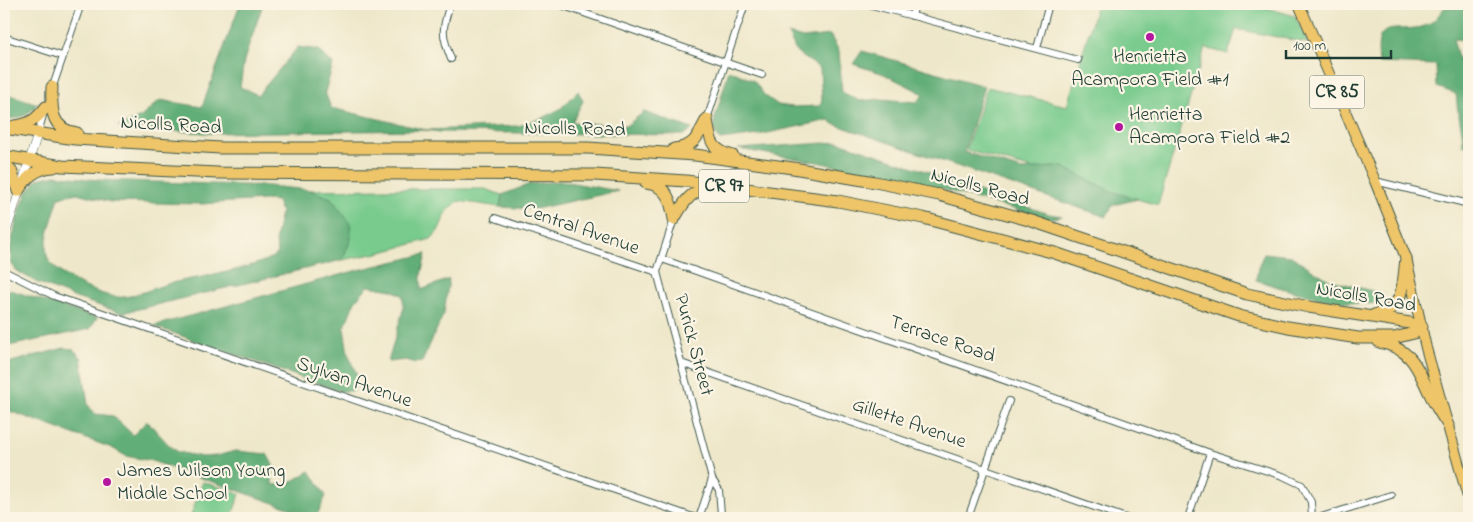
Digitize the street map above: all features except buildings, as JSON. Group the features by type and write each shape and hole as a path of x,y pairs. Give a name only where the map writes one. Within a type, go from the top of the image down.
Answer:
{"highway":[{"path":"52,87 53,114 57,124 63,129 72,132 173,145"},
{"path":"4,127 23,125 32,121 46,107"},
{"path":"657,151 687,147 695,140 707,118"},
{"path":"707,118 711,142 716,148 724,154 761,164"},
{"name":"Nicolls Road","path":"4,127 75,139 220,148 588,148 657,151 761,164 876,182 939,196 1032,221 1247,294 1309,307 1410,323 1422,327"},
{"name":"Nicolls Road","path":"4,156 62,166 218,173 613,176 686,181 838,201 923,218 1055,254 1239,316 1288,327 1358,338 1394,338 1414,333 1422,327"},
{"path":"4,163 11,170 18,191"},
{"path":"18,191 30,175 49,167 62,166"},
{"path":"613,176 627,182 652,184 663,189 671,201 674,220"},
{"path":"674,220 692,194 704,188 732,191 738,188"},
{"path":"1365,316 1381,314 1397,304 1403,287 1406,258"},
{"path":"1358,338 1388,344 1407,354 1415,362 1432,398 1448,425"}],"main road":[{"name":"CR 85","path":"1300,4 1406,258 1426,348 1469,501"}],"street":[{"path":"4,239 80,4"},
{"path":"450,4 443,26 443,33 451,59"},
{"path":"558,4 762,75"},
{"path":"707,118 746,4"},
{"path":"868,4 1078,60"},
{"path":"912,16 915,4"},
{"path":"1036,48 1049,4"},
{"path":"4,37 62,56"},
{"path":"1375,181 1469,204"},
{"name":"Central Avenue","path":"495,218 657,272"},
{"name":"Purick Street","path":"674,220 657,272 712,480 719,490 721,514 718,518"},
{"name":"Terrace Road","path":"662,259 1210,453 1283,476 1302,485 1311,502 1312,518"},
{"name":"Sylvan Avenue","path":"4,271 54,296 697,518"},
{"name":"Gillette Avenue","path":"681,363 1126,518"},
{"path":"968,518 1009,401"},
{"path":"1188,518 1210,453"},
{"path":"697,518 712,480"},
{"path":"1323,518 1391,495"}],"green space":[{"path":"240,4 263,4 244,60 240,87 258,95 298,47 319,50 333,64 325,92 331,108 426,130 206,133 118,127 141,117 160,100 202,107"},
{"path":"1097,4 1253,4 1295,16 1308,43 1236,29 1228,54 1205,48 1158,205 966,150 987,87 1067,106"},
{"path":"1445,7 1469,9 1469,40 1453,39 1469,98 1469,145 1463,145 1456,94 1437,87 1436,65 1379,63 1379,39 1382,33 1387,30 1425,26 1435,19"},
{"path":"788,34 803,38 830,35 839,51 842,92 860,101 880,99 917,102 924,94 884,74 853,64 862,51 984,86 964,152 1022,170 1061,166 1113,192 1138,199 1113,205 1106,217 834,124 829,120 758,135 720,140 715,133 714,122 729,70 754,81 764,95 778,105 793,107 820,106 822,99 820,68 797,53"},
{"path":"578,91 583,101 572,122 626,126 644,112 692,129 684,135 440,132 426,130 519,126 545,117 560,109"},
{"path":"4,93 38,104 19,118 4,118"},
{"path":"839,142 929,172 939,178 1049,214 1062,216 1050,219 938,188 817,162 738,149"},
{"path":"55,175 98,180 269,186 309,190 331,198 350,223 351,239 342,260 122,313 36,282 17,271 11,263 10,249 19,211 28,191 38,179","holes":["77,193 111,202 201,204 277,201 281,212 276,237 277,255 238,269 171,283 130,296 116,297 105,295 81,285 59,271 51,263 46,250 50,226 59,197"]},
{"path":"562,181 618,191 535,209 500,207 502,195 530,184"},
{"path":"485,189 502,195 500,207 458,201 447,212 438,231 431,239 342,260 351,239 309,190"},
{"path":"1264,253 1291,256 1329,280 1384,294 1382,303 1351,303 1318,298 1256,280"},
{"path":"426,254 421,275 421,290 449,279 444,313 422,362 415,363 406,360 388,362 403,310 403,296 392,290 368,286 355,301 344,328 348,354 357,375 354,391 340,391 153,326 358,270"},
{"path":"4,288 97,318 90,329 4,347"},
{"path":"64,348 73,349 81,357 88,405 95,414 113,416 133,435 147,421 178,452 202,457 217,456 235,451 267,454 273,465 272,485 288,484 310,471 326,496 317,515 309,515 152,461 126,456 112,448 4,409 4,364"},
{"path":"203,482 240,494 231,518 190,518"}],"place":[{"name":"Henrietta Acampora Field #1","path":"1150,37"},
{"name":"Henrietta Acampora Field #2","path":"1119,127"},
{"name":"James Wilson Young Middle School","path":"107,482"}]}
